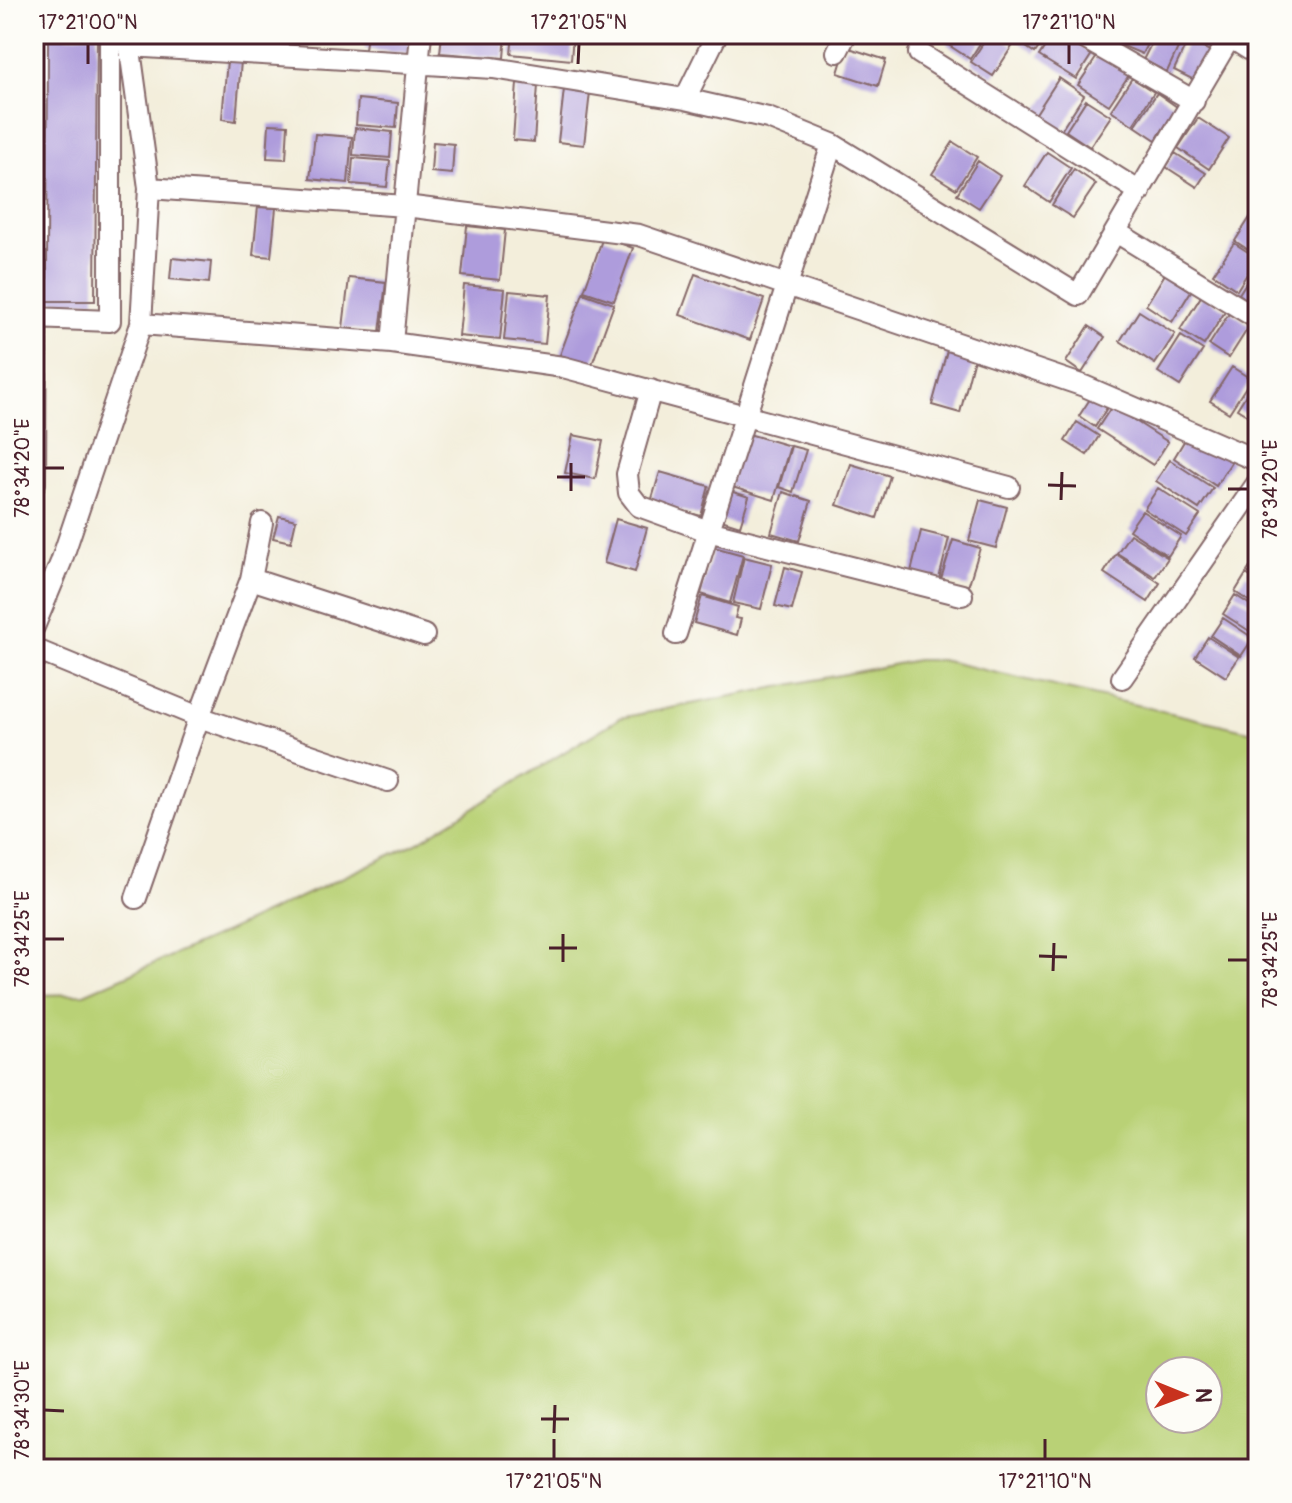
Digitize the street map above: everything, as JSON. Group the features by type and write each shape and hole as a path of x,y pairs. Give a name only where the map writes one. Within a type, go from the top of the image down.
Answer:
{"street":[{"path":"35,483 37,34"},
{"path":"34,318 110,321 110,34"},
{"path":"392,343 421,34"},
{"path":"685,99 717,34"},
{"path":"1077,34 1194,101"},
{"path":"34,627 61,562 141,324 149,188 128,40 493,68 685,99 768,118 832,144 1078,295 1194,101 1229,35 1258,55"},
{"path":"919,53 1140,192"},
{"path":"676,634 832,144"},
{"path":"149,188 405,206 639,235 1084,386 1255,454"},
{"path":"1116,232 1258,319"},
{"path":"141,324 392,343 563,367 1009,487"},
{"path":"651,390 627,474 629,493 639,506 708,531 962,595"},
{"path":"1122,678 1258,482"},
{"path":"136,898 251,579 262,523"},
{"path":"251,579 424,635"},
{"path":"34,649 199,717 388,781"}],"green space":[{"path":"917,660 941,660 1258,733 1258,1469 34,1469 34,995 84,994 416,843 620,718"}],"building":[{"path":"41,34 65,34 65,37 97,34 95,301 39,301"},
{"path":"277,34 321,34 321,40 277,38"},
{"path":"367,34 411,34 409,54 365,49"},
{"path":"442,34 506,34 504,58 440,53"},
{"path":"513,34 573,34 571,60 511,54"},
{"path":"953,34 986,34 970,59 947,44"},
{"path":"989,34 996,34 1013,45 993,76 971,62"},
{"path":"1011,34 1048,34 1035,53"},
{"path":"1053,34 1062,34 1092,54 1076,79 1039,56"},
{"path":"1126,34 1152,34 1142,54 1121,45"},
{"path":"1156,34 1183,37 1167,72 1143,60"},
{"path":"1188,40 1210,51 1196,81 1174,70"},
{"path":"846,47 886,60 878,86 838,73"},
{"path":"1098,55 1129,75 1109,105 1078,85"},
{"path":"227,60 241,61 236,121 222,119"},
{"path":"1059,78 1084,95 1060,132 1035,115"},
{"path":"1132,78 1154,92 1133,125 1111,110"},
{"path":"517,83 538,85 534,142 513,140"},
{"path":"564,89 590,92 584,145 558,142"},
{"path":"1157,93 1177,107 1156,140 1135,126"},
{"path":"358,99 398,103 396,128 356,125"},
{"path":"1086,100 1111,116 1090,147 1066,131"},
{"path":"1198,118 1229,138 1209,169 1178,148"},
{"path":"269,124 288,125 286,159 267,158"},
{"path":"355,128 392,132 390,158 353,155"},
{"path":"315,134 352,137 348,183 310,179"},
{"path":"433,142 454,144 452,174 431,172"},
{"path":"953,142 977,157 956,189 932,174"},
{"path":"1047,152 1071,168 1049,202 1025,186"},
{"path":"1175,153 1206,173 1197,187 1166,167"},
{"path":"353,158 390,161 387,187 351,184"},
{"path":"978,161 1000,176 979,208 957,194"},
{"path":"1074,169 1096,184 1073,218 1052,205"},
{"path":"1258,205 1258,256 1235,241"},
{"path":"258,207 276,208 271,257 253,255"},
{"path":"467,226 505,230 500,280 462,276"},
{"path":"603,237 633,248 614,301 584,291"},
{"path":"1234,243 1257,258 1237,290 1213,274"},
{"path":"172,258 211,262 209,283 170,279"},
{"path":"1258,264 1258,307 1239,294"},
{"path":"695,274 764,299 750,340 680,315"},
{"path":"1165,274 1191,291 1172,322 1146,305"},
{"path":"349,278 386,282 380,332 343,328"},
{"path":"464,285 505,289 500,340 459,336"},
{"path":"509,291 550,295 545,344 504,340"},
{"path":"583,293 614,304 591,367 560,355"},
{"path":"1202,295 1226,310 1204,345 1180,330"},
{"path":"1139,311 1175,334 1155,364 1120,341"},
{"path":"1230,312 1250,325 1229,358 1209,345"},
{"path":"1089,326 1105,337 1082,373 1066,362"},
{"path":"1181,336 1203,350 1180,386 1158,372"},
{"path":"948,347 975,354 960,413 932,405"},
{"path":"1232,367 1251,379 1229,413 1210,401"},
{"path":"1258,376 1258,422 1237,409"},
{"path":"1092,396 1108,406 1095,427 1079,416"},
{"path":"1112,406 1168,442 1153,465 1097,429"},
{"path":"1077,422 1099,436 1087,455 1065,441"},
{"path":"745,433 790,446 774,500 729,486"},
{"path":"1189,433 1232,461 1216,486 1174,458"},
{"path":"573,435 603,441 595,479 565,473"},
{"path":"791,446 806,450 793,492 779,487"},
{"path":"1170,460 1213,488 1199,509 1156,481"},
{"path":"851,464 890,476 877,518 837,505"},
{"path":"660,472 709,486 701,516 651,502"},
{"path":"1158,488 1200,515 1186,536 1144,509"},
{"path":"727,490 749,497 740,526 718,519"},
{"path":"783,492 811,501 799,541 771,533"},
{"path":"980,500 1007,507 996,548 969,541"},
{"path":"1142,511 1181,536 1168,556 1129,530"},
{"path":"279,516 296,520 291,542 273,538"},
{"path":"616,519 647,528 635,572 604,563"},
{"path":"921,531 949,538 939,579 911,572"},
{"path":"1130,534 1168,558 1155,577 1117,553"},
{"path":"953,540 980,548 968,587 941,579"},
{"path":"714,547 743,555 730,603 701,594"},
{"path":"1116,554 1160,583 1148,602 1104,573"},
{"path":"1258,555 1258,579 1247,572"},
{"path":"744,557 772,564 761,609 733,603"},
{"path":"785,567 802,572 792,610 775,606"},
{"path":"1246,574 1258,582 1258,607 1235,592"},
{"path":"1235,595 1258,610 1258,622 1251,632 1223,614"},
{"path":"702,596 738,607 735,618 741,619 737,635 694,623"},
{"path":"1223,618 1253,638 1241,656 1211,636"},
{"path":"1208,637 1239,657 1226,677 1195,657"}]}
